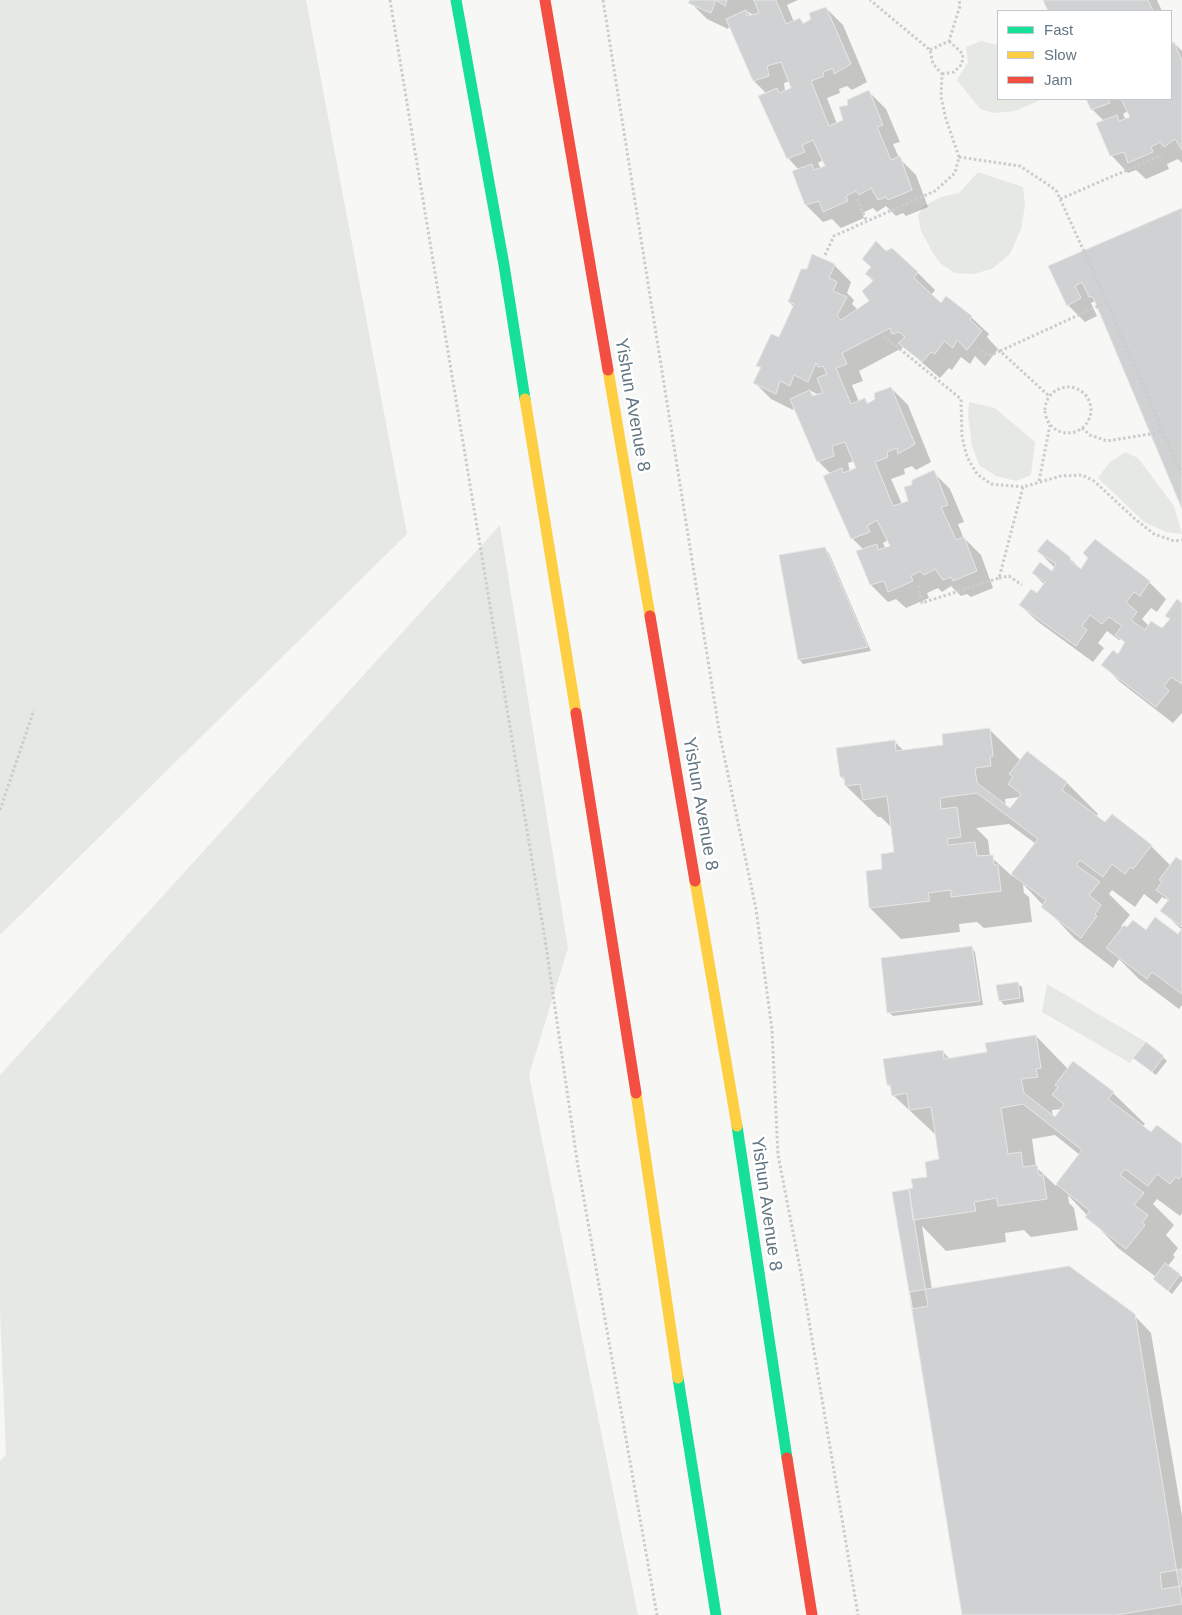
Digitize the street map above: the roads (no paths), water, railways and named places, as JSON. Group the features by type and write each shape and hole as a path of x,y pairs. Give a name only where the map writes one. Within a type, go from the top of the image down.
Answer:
{"main road":[{"path":"456,0 504,265 632,1067 690,1462 716,1615"},
{"name":"Yishun Avenue 8","path":"545,0 742,1156 764,1318 812,1615"}]}
